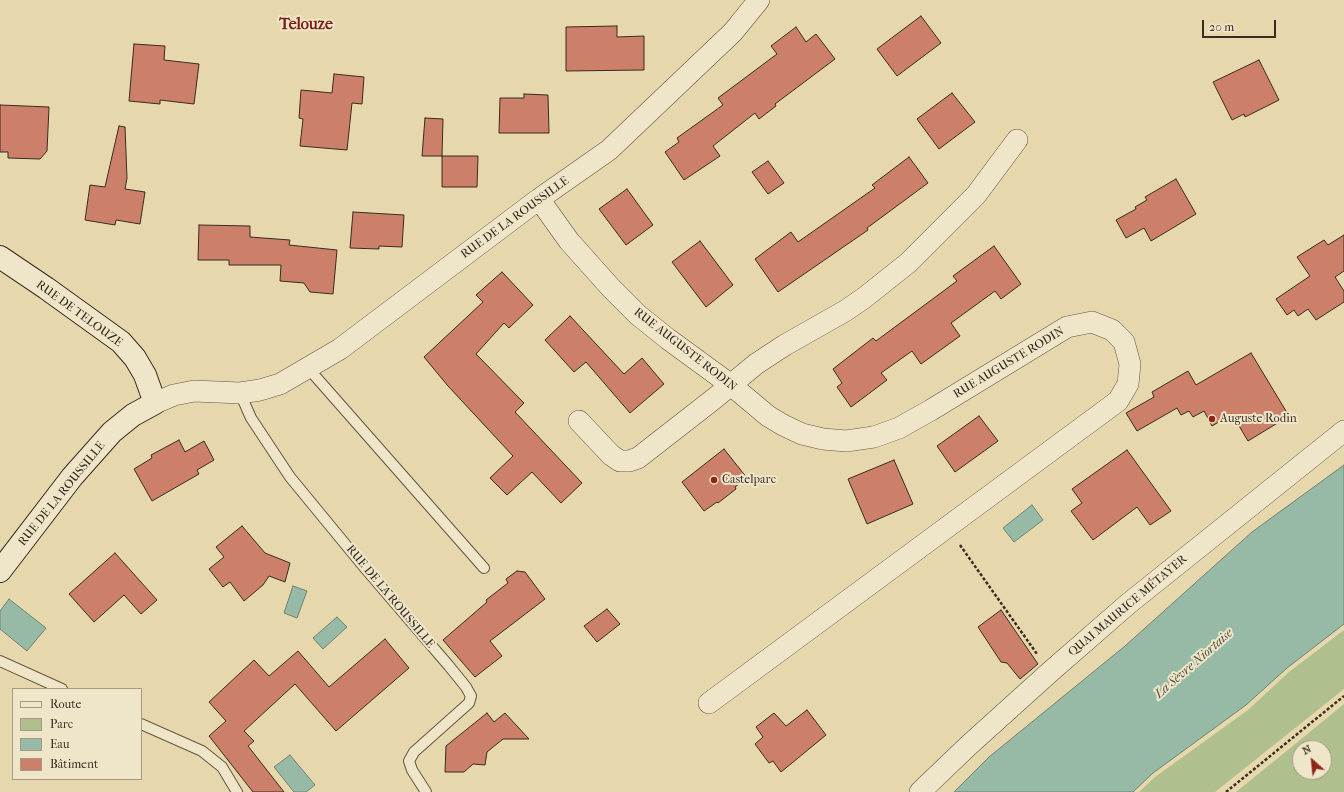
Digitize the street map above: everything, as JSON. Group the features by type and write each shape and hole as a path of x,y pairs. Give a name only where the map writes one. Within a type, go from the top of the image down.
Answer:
{"street":[{"name":"RUE DE LA ROUSSILLE","path":"0,571 72,477 112,432 133,415 174,395 194,391 240,393 260,390 280,384 340,349 539,199 609,150 733,32 759,0"},
{"path":"579,421 611,456 620,461 629,461 638,458 756,364 864,298 908,263 976,195 1017,140"},
{"name":"RUE AUGUSTE RODIN","path":"539,199 569,241 611,288 638,315 731,385 768,416 802,434 823,439 846,441 874,437 899,428 1067,327 1092,322 1112,330 1124,342 1130,364 1128,384 1118,401 709,703"},
{"name":"RUE DE TELOUZE","path":"0,257 121,342 135,358 145,375 155,403"},
{"name":"QUAI MAURICE MÉTAYER","path":"920,792 968,746 1128,604 1344,431"}],"lane":[{"path":"308,368 484,568"},
{"name":"RUE DE LA ROUSSILLE","path":"240,393 250,418 290,477 364,567 449,666 466,687 471,696 469,703 414,752 409,761 412,770 426,792"},
{"path":"0,661 60,688"},
{"path":"142,724 202,751 222,767 237,792"}],"path":[{"path":"948,526 1050,672"},
{"path":"1226,792 1344,696"}],"green space":[{"path":"1344,630 1344,689 1215,792 1139,792 1155,777 1248,710 1289,672"},
{"path":"1344,704 1344,792 1236,792 1292,746 1292,780 1332,780 1332,740 1300,740"}],"water":[{"name":"La Sèvre Niortaise","path":"1344,465 1344,624 1287,668 1246,705 1153,773 1133,792 954,792 989,757 1125,646 1252,532"},
{"path":"1032,505 1043,520 1014,542 1003,528"},
{"path":"293,586 307,591 297,618 284,613"},
{"path":"9,599 46,628 27,651 0,629 0,611"},
{"path":"337,617 347,627 323,649 313,638"},
{"path":"290,755 315,785 306,792 294,792 274,767"}],"building":[{"path":"921,16 941,43 897,76 877,49"},
{"path":"617,26 617,37 644,36 644,70 566,71 566,27"},
{"path":"796,27 806,42 816,34 835,59 775,104 776,106 759,119 755,113 713,146 720,156 684,180 665,152 679,142 677,138 723,105 718,98 777,54 771,46"},
{"path":"134,44 165,46 164,60 199,64 194,104 160,100 160,104 129,101"},
{"path":"1259,60 1279,100 1245,117 1244,114 1232,120 1213,82"},
{"path":"334,74 364,77 362,104 352,103 347,150 300,146 303,119 299,118 301,90 332,93"},
{"path":"952,93 975,122 939,149 917,119"},
{"path":"524,94 548,95 549,133 499,133 500,98 524,98"},
{"path":"0,105 49,107 47,151 40,159 8,158 8,152 0,152"},
{"path":"425,118 443,119 442,156 422,156"},
{"path":"119,126 125,127 127,178 125,189 145,192 140,224 116,220 115,225 85,220 90,185 105,187"},
{"path":"442,156 478,156 477,187 442,187"},
{"path":"909,157 928,183 867,228 868,230 778,292 755,259 791,232 798,242 875,188 872,185"},
{"path":"768,161 784,183 768,194 752,172"},
{"path":"1176,179 1196,214 1151,241 1144,228 1126,238 1116,220 1136,209 1135,207 1147,200 1145,197"},
{"path":"627,189 653,225 626,245 599,209"},
{"path":"353,212 404,215 402,247 379,246 379,249 350,248"},
{"path":"199,225 250,226 250,237 290,240 289,245 337,250 333,294 310,292 304,283 280,281 281,265 229,265 229,260 198,260"},
{"path":"1344,235 1344,271 1335,277 1344,291 1344,302 1316,320 1308,309 1298,316 1294,310 1287,315 1276,299 1310,276 1297,257 1324,240 1328,245"},
{"path":"700,241 733,285 706,307 672,262"},
{"path":"994,246 1021,284 1001,299 995,291 951,323 960,336 921,364 912,351 881,373 887,380 851,407 837,387 842,383 833,369 873,338 876,341 957,281 953,276"},
{"path":"502,272 533,305 509,328 504,323 476,354 524,403 515,412 582,483 561,503 532,472 507,495 490,478 513,456 448,386 424,357 483,302 476,295"},
{"path":"570,316 624,374 642,358 664,384 630,413 586,362 574,372 545,340"},
{"path":"1251,353 1289,416 1248,441 1232,414 1212,426 1204,411 1193,417 1189,411 1181,415 1177,408 1137,431 1126,413 1154,397 1152,392 1188,371 1196,385"},
{"path":"979,416 998,441 955,472 937,446"},
{"path":"179,440 185,452 204,441 214,460 197,470 199,474 152,501 134,469 152,458 151,455"},
{"name":"Castelparc","path":"724,449 747,478 718,503 717,502 704,511 682,482"},
{"path":"1127,450 1171,511 1150,525 1137,507 1093,540 1071,511 1082,503 1072,489"},
{"path":"894,460 913,504 867,524 848,479"},
{"path":"242,526 265,553 290,563 285,582 269,576 263,585 244,601 230,582 223,587 209,569 224,557 216,547"},
{"path":"115,553 157,600 141,614 124,595 94,622 69,594"},
{"path":"517,571 525,572 545,599 490,641 502,656 475,677 443,640 487,602 486,600 508,583 506,579"},
{"path":"607,609 620,624 597,642 584,626"},
{"path":"1001,610 1038,664 1020,679 1007,663 1001,662 978,627"},
{"path":"385,639 409,668 336,731 295,684 244,731 254,741 248,746 284,792 253,792 209,736 226,721 209,702 254,660 269,676 298,651 329,687"},
{"path":"807,710 826,735 781,772 773,761 769,763 755,744 763,737 756,727 774,713 786,726"},
{"path":"487,713 494,722 505,713 529,739 503,739 487,752 485,765 473,764 464,772 445,772 446,746"}],"place":[{"name":"Auguste Rodin","path":"1212,419"},
{"name":"Castelparc","path":"714,480"}],"district":[{"name":"Telouze","path":"306,25"}]}
